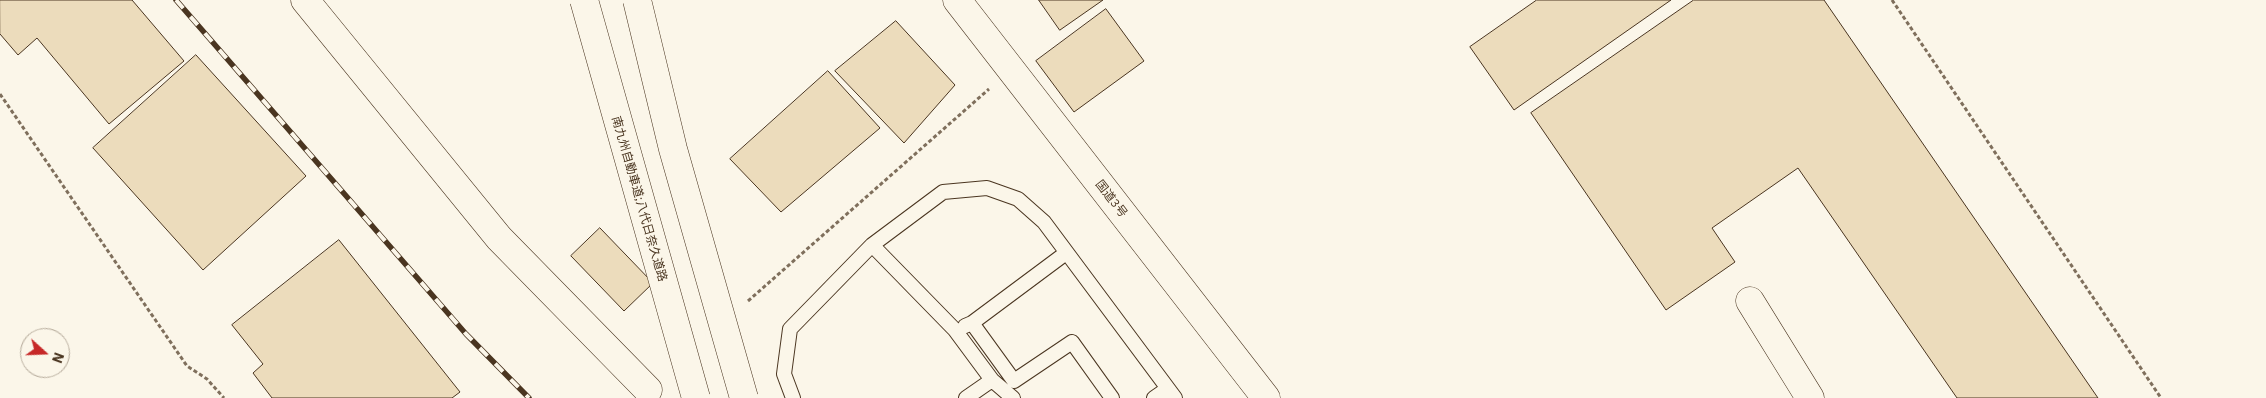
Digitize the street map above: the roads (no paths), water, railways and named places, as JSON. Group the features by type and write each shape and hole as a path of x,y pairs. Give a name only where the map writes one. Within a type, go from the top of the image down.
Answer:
{"main road":[{"path":"305,0 499,238 648,390"},
{"name":"南九州自動車道;八代日奈久道路","path":"584,0 696,398"},
{"path":"637,0 676,158 744,398"},
{"name":"国道3号","path":"956,0 1266,398"},
{"path":"1750,301 1810,398"}],"lane":[{"path":"793,398 784,374 790,329 872,244 943,192 986,188 1018,200 1044,222 1171,393 1154,398"},
{"path":"872,244 955,330 992,380 1013,398"},
{"path":"955,330 972,323 1066,252"},
{"path":"972,323 1014,381 1072,342 1112,398"},
{"path":"966,398 992,380"}],"railway":[{"path":"176,0 466,334 529,398"}]}
